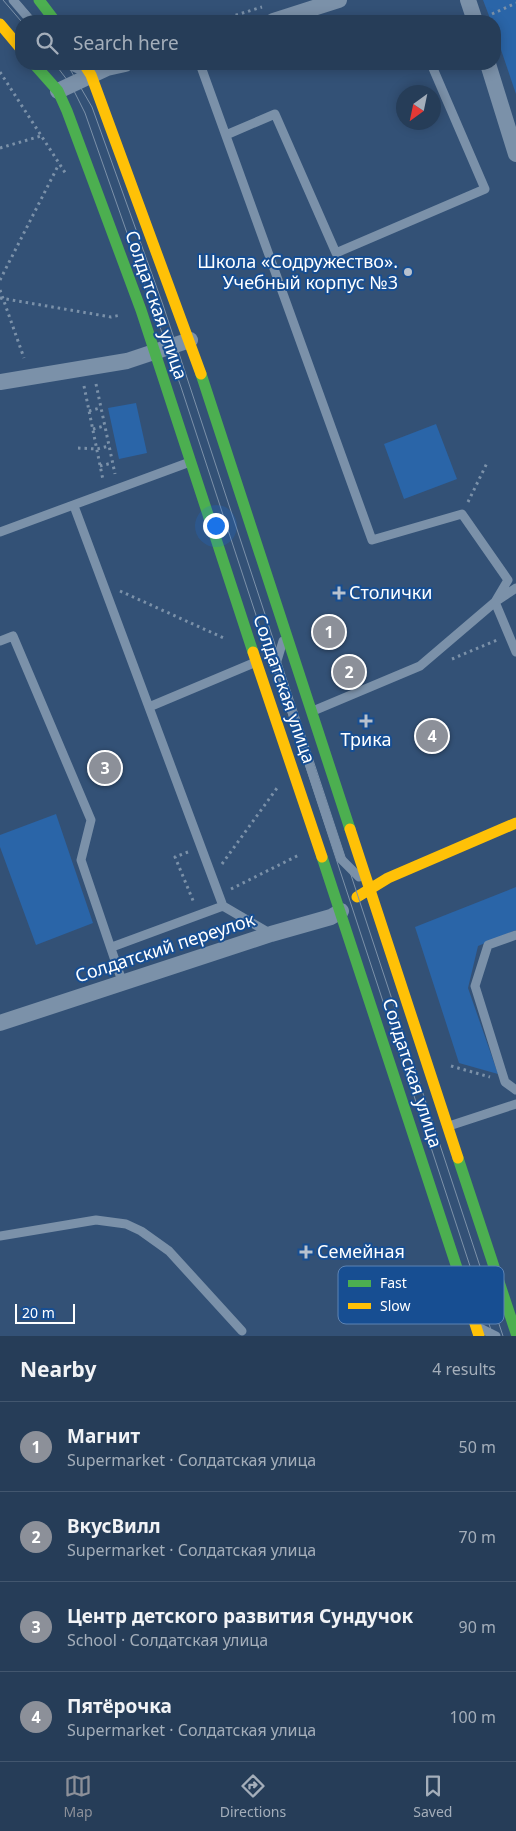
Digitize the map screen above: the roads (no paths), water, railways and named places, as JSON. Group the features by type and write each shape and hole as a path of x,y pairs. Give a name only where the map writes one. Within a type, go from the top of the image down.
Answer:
{"main road":[{"path":"39,0 50,15"},
{"path":"0,24 15,42"},
{"name":"Солдатская улица","path":"39,70 58,91 76,130 155,352 256,662 341,911 456,1266"},
{"name":"Солдатская улица","path":"88,70 190,340 494,1266"},
{"path":"341,911 369,888 516,823"},
{"name":"Солдатская улица","path":"504,1296 516,1333"}],"street":[{"path":"292,15 339,0"},
{"path":"468,0 473,15"},
{"path":"58,91 88,70"},
{"path":"490,70 516,154"},
{"path":"0,382 127,361 190,340"},
{"name":"Солдатский переулок","path":"0,1023 271,934 331,917 341,911"}],"lane":[{"path":"13,0 27,15"},
{"path":"202,70 372,540 462,514 508,580 496,602"},
{"path":"226,135 276,114 336,253 485,189 434,70"},
{"path":"0,532 191,462"},
{"path":"74,506 223,906 271,934"},
{"path":"311,712 420,666 496,602 516,588"},
{"path":"496,602 516,652"},
{"path":"285,631 276,664 341,859 369,888"},
{"path":"0,641 13,636 91,820 81,860 123,984"},
{"path":"149,708 256,662"},
{"path":"112,947 223,906"},
{"path":"516,935 488,945 475,986 505,1082 516,1090"},
{"path":"448,1126 516,1104"},
{"path":"0,1236 96,1220 126,1224 141,1231 169,1251 242,1331"},
{"path":"477,1331 496,1336"}],"tram line":[{"path":"3,0 16,15"},
{"path":"18,0 31,15"},
{"path":"60,70 71,85 85,113 181,387 470,1266"},
{"path":"70,70 92,107 163,305 480,1266"},
{"path":"489,1324 493,1336"},
{"path":"499,1324 503,1336"}],"place":[{"name":"Школа «Содружество». Учебный корпус №3","path":"408,272"},
{"name":"Столички","path":"339,593"},
{"name":"Магнит","path":"329,632"},
{"name":"ВкусВилл","path":"349,672"},
{"name":"Трика","path":"366,721"},
{"name":"Пятёрочка","path":"432,736"},
{"name":"Центр детского развития Сундучок","path":"105,768"},
{"name":"Семейная","path":"306,1252"}]}
